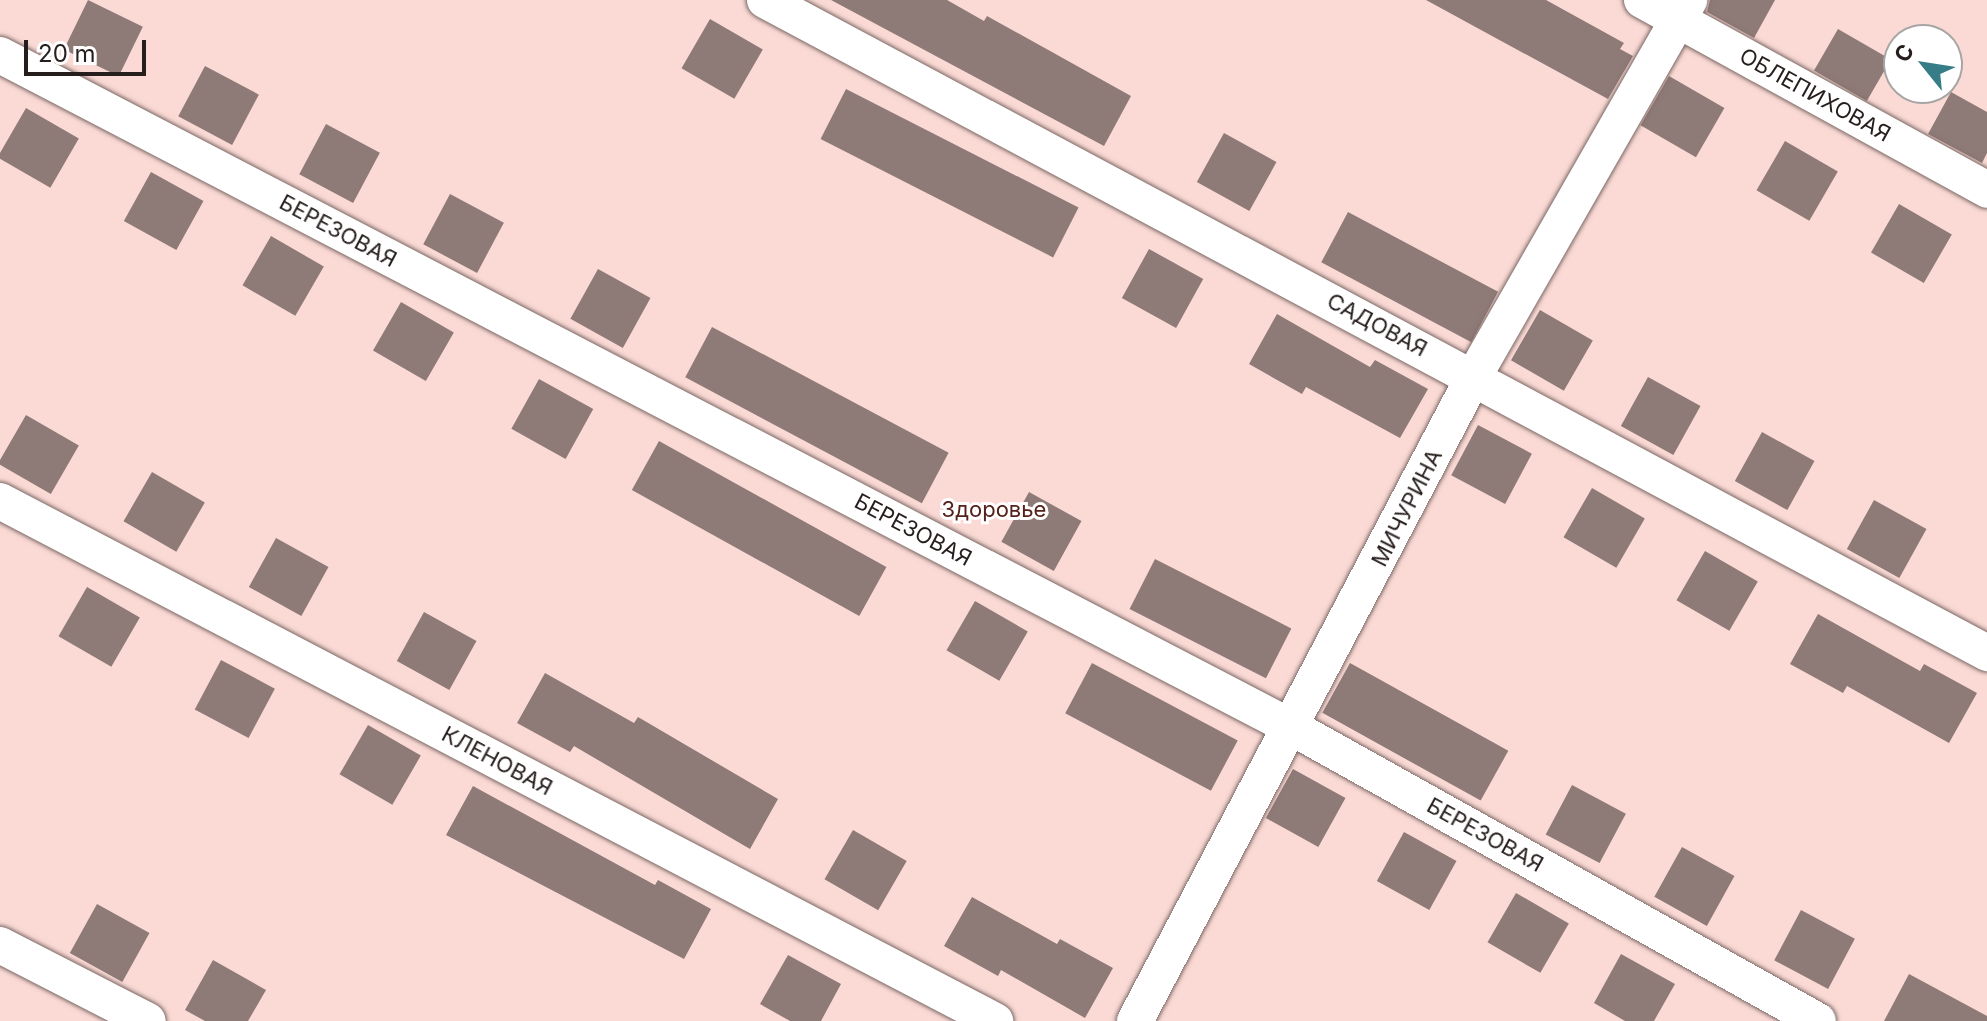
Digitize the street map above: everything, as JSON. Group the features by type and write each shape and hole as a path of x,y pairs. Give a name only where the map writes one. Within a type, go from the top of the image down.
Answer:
{"street":[{"name":"САДОВАЯ","path":"765,0 1474,376 1987,653"},
{"name":"ОБЛЕПИХОВАЯ","path":"1642,0 1683,10 1987,190"},
{"name":"МИЧУРИНА","path":"1135,1021 1293,728 1474,376 1683,10"},
{"name":"БЕРЕЗОВАЯ","path":"0,55 1293,728 1818,1021"},
{"name":"КЛЕНОВАЯ","path":"0,501 995,1021"},
{"path":"0,945 148,1021"}],"green space":[{"name":"Здоровье","path":"0,0 1987,0 1987,1021 0,1021"}],"building":[{"path":"88,0 143,27 119,76 64,49"},
{"path":"831,0 947,0 984,21 987,16 1131,96 1104,146"},
{"path":"1426,0 1546,0 1624,43 1620,49 1633,56 1608,99"},
{"path":"1710,0 1775,0 1754,38 1707,12"},
{"path":"710,19 763,50 734,99 682,68"},
{"path":"1838,29 1883,55 1883,73 1867,101 1814,71"},
{"path":"205,66 259,95 232,145 178,116"},
{"path":"1669,76 1724,108 1696,157 1640,125"},
{"path":"846,89 1079,207 1053,257 821,139"},
{"path":"1963,99 1987,112 1987,153 1982,163 1928,134 1944,104 1963,104"},
{"path":"26,108 79,138 50,188 0,159 0,153"},
{"path":"326,124 380,153 353,203 299,174"},
{"path":"1224,133 1276,162 1249,211 1197,182"},
{"path":"1785,141 1838,172 1809,221 1756,190"},
{"path":"151,172 203,201 176,250 124,221"},
{"path":"450,194 504,223 477,273 423,244"},
{"path":"1899,204 1952,234 1924,283 1871,252"},
{"path":"1348,212 1498,292 1471,342 1321,262"},
{"path":"271,236 324,266 295,316 242,285"},
{"path":"1149,249 1203,279 1176,328 1122,298"},
{"path":"598,269 650,298 623,348 570,319"},
{"path":"401,302 454,332 426,381 373,350"},
{"path":"1540,310 1593,340 1564,391 1511,360"},
{"path":"1277,314 1370,367 1375,360 1428,389 1400,438 1306,387 1302,394 1249,364"},
{"path":"712,327 949,453 922,503 685,377"},
{"path":"1648,377 1700,406 1673,455 1621,426"},
{"path":"539,379 593,409 566,459 511,429"},
{"path":"26,415 79,446 51,494 0,465"},
{"path":"1478,425 1532,454 1505,504 1451,475"},
{"path":"1762,432 1814,461 1787,510 1735,481"},
{"path":"659,441 886,567 859,616 632,490"},
{"path":"152,472 205,502 176,552 124,521"},
{"path":"1592,488 1645,518 1616,568 1564,537"},
{"path":"1029,492 1081,521 1054,571 1001,542"},
{"path":"1874,500 1926,529 1899,578 1847,549"},
{"path":"276,538 328,567 301,616 249,587"},
{"path":"1705,551 1758,582 1729,631 1676,600"},
{"path":"1155,559 1291,628 1266,678 1130,609"},
{"path":"87,587 140,618 111,667 58,636"},
{"path":"975,601 1028,632 999,681 946,650"},
{"path":"424,612 476,641 449,690 397,661"},
{"path":"1818,614 1920,671 1924,664 1977,693 1949,743 1847,686 1843,693 1790,664"},
{"path":"221,660 275,689 249,738 195,709"},
{"path":"1092,663 1238,740 1211,791 1065,713"},
{"path":"1350,663 1508,751 1481,801 1322,713"},
{"path":"545,673 634,723 638,717 778,799 750,849 574,746 570,752 517,723"},
{"path":"368,725 421,756 392,805 340,774"},
{"path":"1293,769 1345,798 1318,847 1266,818"},
{"path":"1572,785 1626,814 1600,863 1546,834"},
{"path":"473,786 655,885 658,880 711,909 684,959 446,835"},
{"path":"853,830 907,861 878,910 824,879"},
{"path":"1404,832 1456,861 1429,910 1377,881"},
{"path":"1682,847 1734,876 1707,926 1654,897"},
{"path":"1516,893 1569,924 1540,973 1488,942"},
{"path":"972,897 1057,944 1060,939 1113,968 1085,1018 1001,970 998,976 944,946"},
{"path":"97,904 149,933 122,982 70,953"},
{"path":"1801,910 1855,939 1828,989 1774,960"},
{"path":"1621,954 1675,984 1654,1021 1625,1021 1594,1003"},
{"path":"788,955 841,984 821,1021 790,1021 760,1004"},
{"path":"213,960 266,990 248,1021 205,1021 185,1010"},
{"path":"1909,974 1987,1016 1987,1021 1884,1021"}]}
